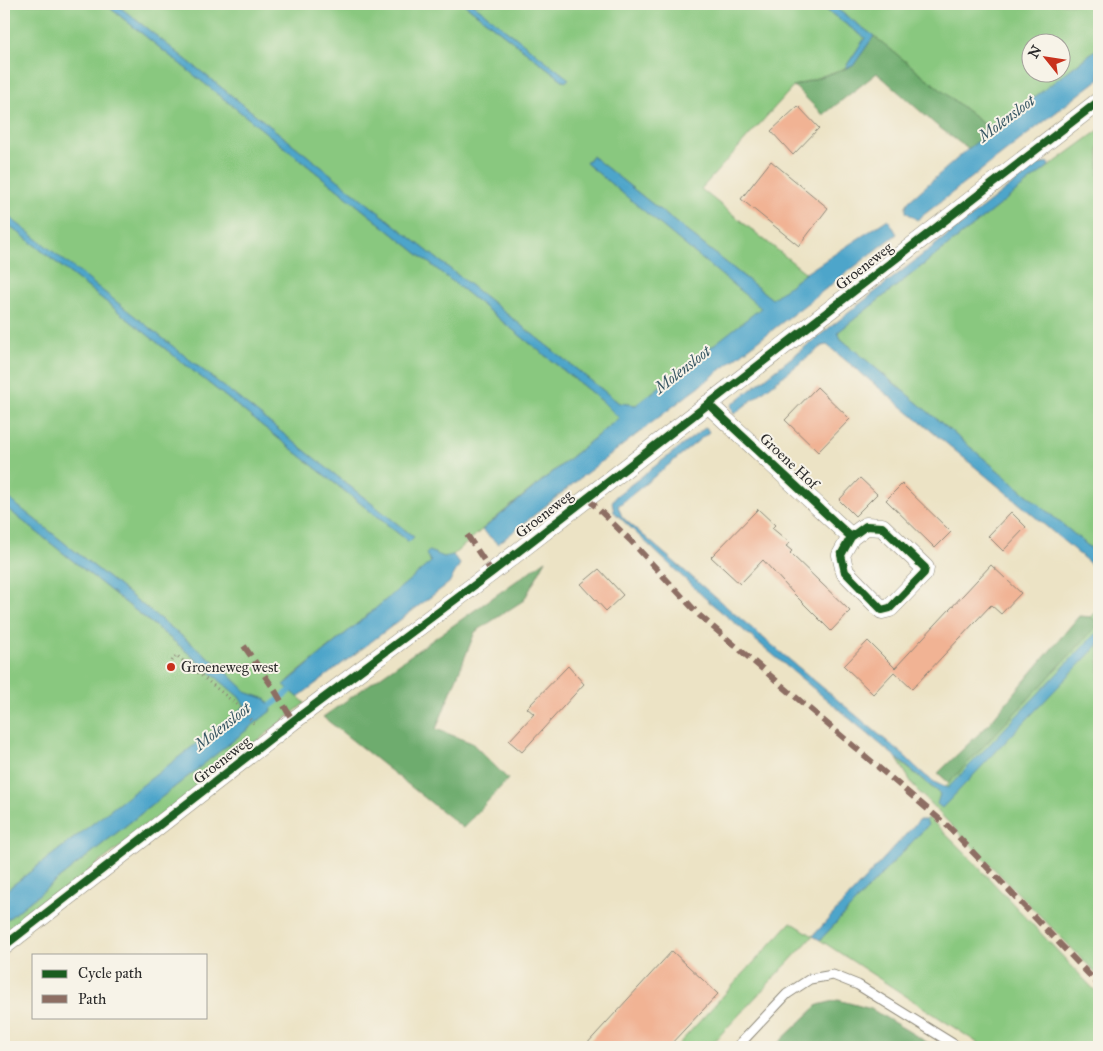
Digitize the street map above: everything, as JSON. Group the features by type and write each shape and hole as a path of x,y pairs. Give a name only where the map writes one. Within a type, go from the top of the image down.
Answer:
{"street":[{"name":"Groeneweg","path":"4,946 293,721 492,572 1099,101"},
{"name":"Groene Hof","path":"708,404 850,537"},
{"path":"866,526 882,527 925,568 924,574 890,608 882,610 844,572 841,555 850,537 866,526"}],"lane":[{"path":"737,1047 788,994 810,979 833,975 858,985 958,1047"}],"path":[{"path":"172,661 176,655 241,708 257,727"}],"green space":[{"path":"4,4 105,4 602,401 619,418 453,555 432,562 290,679 285,685 305,703 220,771 4,935 4,922 272,710 266,699 248,693 222,668 4,495 4,221 409,542 414,537 4,213"},
{"path":"116,4 464,4 565,82 568,79 473,4 818,4 865,38 845,68 794,86 701,189 806,273 772,299 592,156 586,163 762,308 636,405 619,403"},
{"path":"830,4 1099,4 1099,47 1070,70 1070,32 1020,32 1020,82 1054,82 992,131 874,36"},
{"path":"874,36 992,131 968,149 936,125 877,73 823,115 794,86 853,66"},
{"path":"1099,130 1099,555 841,339 838,332 1040,173"},
{"path":"4,506 180,646 239,697 246,706 4,892"},
{"path":"546,560 524,600 475,632 436,729 472,743 508,779 463,828 323,717"},
{"path":"1099,609 1099,624 1091,617"},
{"path":"1079,616 1091,617 1099,624 949,783 938,773 985,728"},
{"path":"1099,624 1099,976 915,788 897,759 940,794"},
{"path":"928,817 965,853 1099,995 1099,1047 984,1047 820,940 928,825 926,820"},
{"path":"791,922 813,936 709,1047 676,1047"},
{"path":"838,1000 871,1009 935,1047 774,1047 818,1005"}],"water":[{"path":"105,4 116,4 619,403 636,405 761,308 586,163 592,156 772,299 806,273 888,219 897,234 584,475 498,544 482,530 619,418 602,401"},
{"path":"464,4 473,4 569,79 565,82"},
{"path":"818,4 830,4 874,36 853,66 845,68 865,38"},
{"path":"1099,47 1099,79 917,220 906,212 906,206 909,201 968,149 1054,82 1070,82 1070,70"},
{"path":"1048,162 1049,166 838,332 841,339 1099,555 1099,571 827,345 822,346 734,414 731,405 1037,165"},
{"path":"4,213 414,537 409,542 4,221"},
{"path":"706,427 709,432 618,506 622,517 936,783 948,788 1099,630 1099,644 942,808 937,804 940,794 706,599 614,512 612,502 616,496"},
{"path":"4,495 222,668 248,693 266,699 272,710 4,922 4,892 245,706 239,697 180,646 4,506"},
{"path":"429,551 444,557 453,555 460,564 449,583 298,697 284,685 431,562 426,554"},
{"path":"919,820 926,820 928,825 820,940 813,936"}],"building":[{"path":"798,106 819,128 793,155 771,131"},
{"path":"771,161 828,208 799,246 741,199"},
{"path":"817,387 850,419 818,452 785,420"},
{"path":"860,478 877,494 855,516 839,500"},
{"path":"902,484 951,532 935,548 886,500"},
{"path":"758,509 775,525 772,528 790,543 786,546 792,551 790,553 850,611 831,631 763,560 740,584 711,557"},
{"path":"1011,512 1026,527 1003,551 988,536"},
{"path":"991,565 1021,593 1001,614 991,605 912,689 894,672 873,694 844,666 868,641 895,668"},
{"path":"599,569 623,595 606,611 581,584"},
{"path":"568,666 584,684 522,752 509,741 534,714 527,708"},
{"path":"672,951 718,994 668,1047 584,1047"}],"waterway":[{"name":"Molensloot","path":"264,711 296,686"}],"marked path":[{"path":"587,498 630,540 700,616 950,828 1099,985"},
{"path":"467,535 492,572"},
{"path":"244,646 274,689 293,721"}],"cycle path":[{"path":"4,946 293,721 492,572 1099,101"},
{"path":"708,404 851,537 841,555 845,572 882,610 890,608 924,573 925,568 882,527 866,526 851,537"}],"place":[{"name":"Groeneweg west","path":"171,667"}]}
